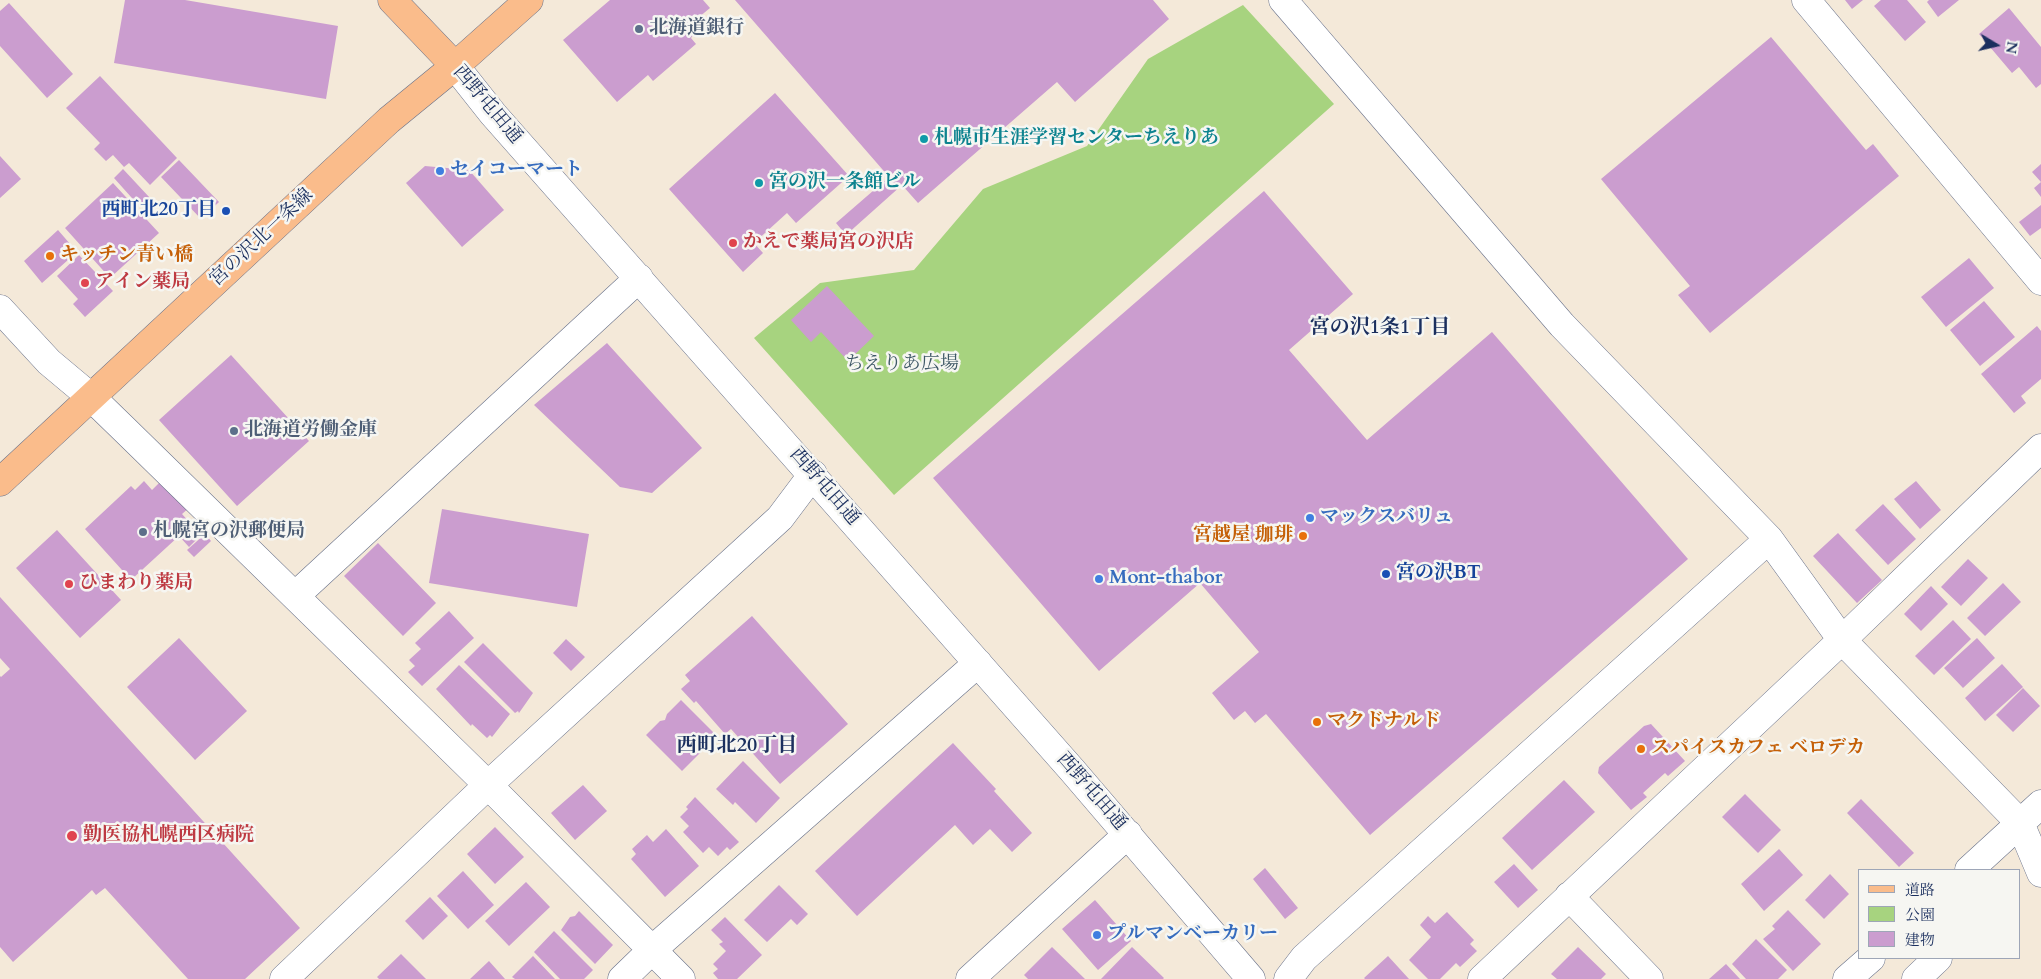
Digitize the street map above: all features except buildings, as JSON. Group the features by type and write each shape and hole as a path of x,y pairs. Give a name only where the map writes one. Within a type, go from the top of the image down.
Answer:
{"main road":[{"name":"西野屯田通","path":"392,0 455,66"},
{"name":"宮の沢北一条線","path":"0,482 389,120 455,66 529,0"}],"street":[{"path":"1283,0 1562,325 1769,539 1842,640 2020,823 2034,867"},
{"path":"1806,0 2041,281"},
{"name":"西野屯田通","path":"455,66 493,114 813,474 1128,834 1251,979"},
{"path":"295,596 639,278"},
{"path":"0,309 49,362 92,398 295,596 488,785 681,979"},
{"path":"1482,979 1842,640 2041,448"},
{"path":"284,979 488,785 780,518 813,474"},
{"path":"1288,979 1304,958 1769,539"},
{"path":"622,979 652,950 978,663"},
{"path":"1970,869 2041,804"},
{"path":"970,979 1128,834"},
{"path":"1569,896 1649,979"},
{"path":"1847,979 1871,959"},
{"path":"1916,979 1937,959"}],"green space":[{"name":"ちえりあ広場","path":"1243,5 1334,104 894,495 754,338 820,283 914,270 983,189 1087,146 1148,59"}],"place":[{"name":"北海道銀行","path":"639,29"},
{"name":"札幌市生涯学習センターちえりあ","path":"924,139"},
{"name":"セイコーマート","path":"440,171"},
{"name":"宮の沢一条館ビル","path":"759,183"},
{"name":"西町北20丁目","path":"226,211"},
{"name":"かえで薬局宮の沢店","path":"733,243"},
{"name":"キッチン青い橋","path":"50,256"},
{"name":"アイン薬局","path":"85,283"},
{"name":"北海道労働金庫","path":"234,431"},
{"name":"マックスバリュ","path":"1310,518"},
{"name":"札幌宮の沢郵便局","path":"143,532"},
{"name":"宮越屋 珈琲","path":"1303,536"},
{"name":"宮の沢BT","path":"1386,574"},
{"name":"Mont-thabor","path":"1099,579"},
{"name":"ひまわり薬局","path":"69,584"},
{"name":"マクドナルド","path":"1317,722"},
{"name":"スパイスカフェ ベロデカ","path":"1641,749"},
{"name":"勤医協札幌西区病院","path":"72,836"},
{"name":"プルマンベーカリー","path":"1097,935"}],"district":[{"name":"宮の沢1条1丁目","path":"1380,328"},
{"name":"西町北20丁目","path":"737,746"}]}
